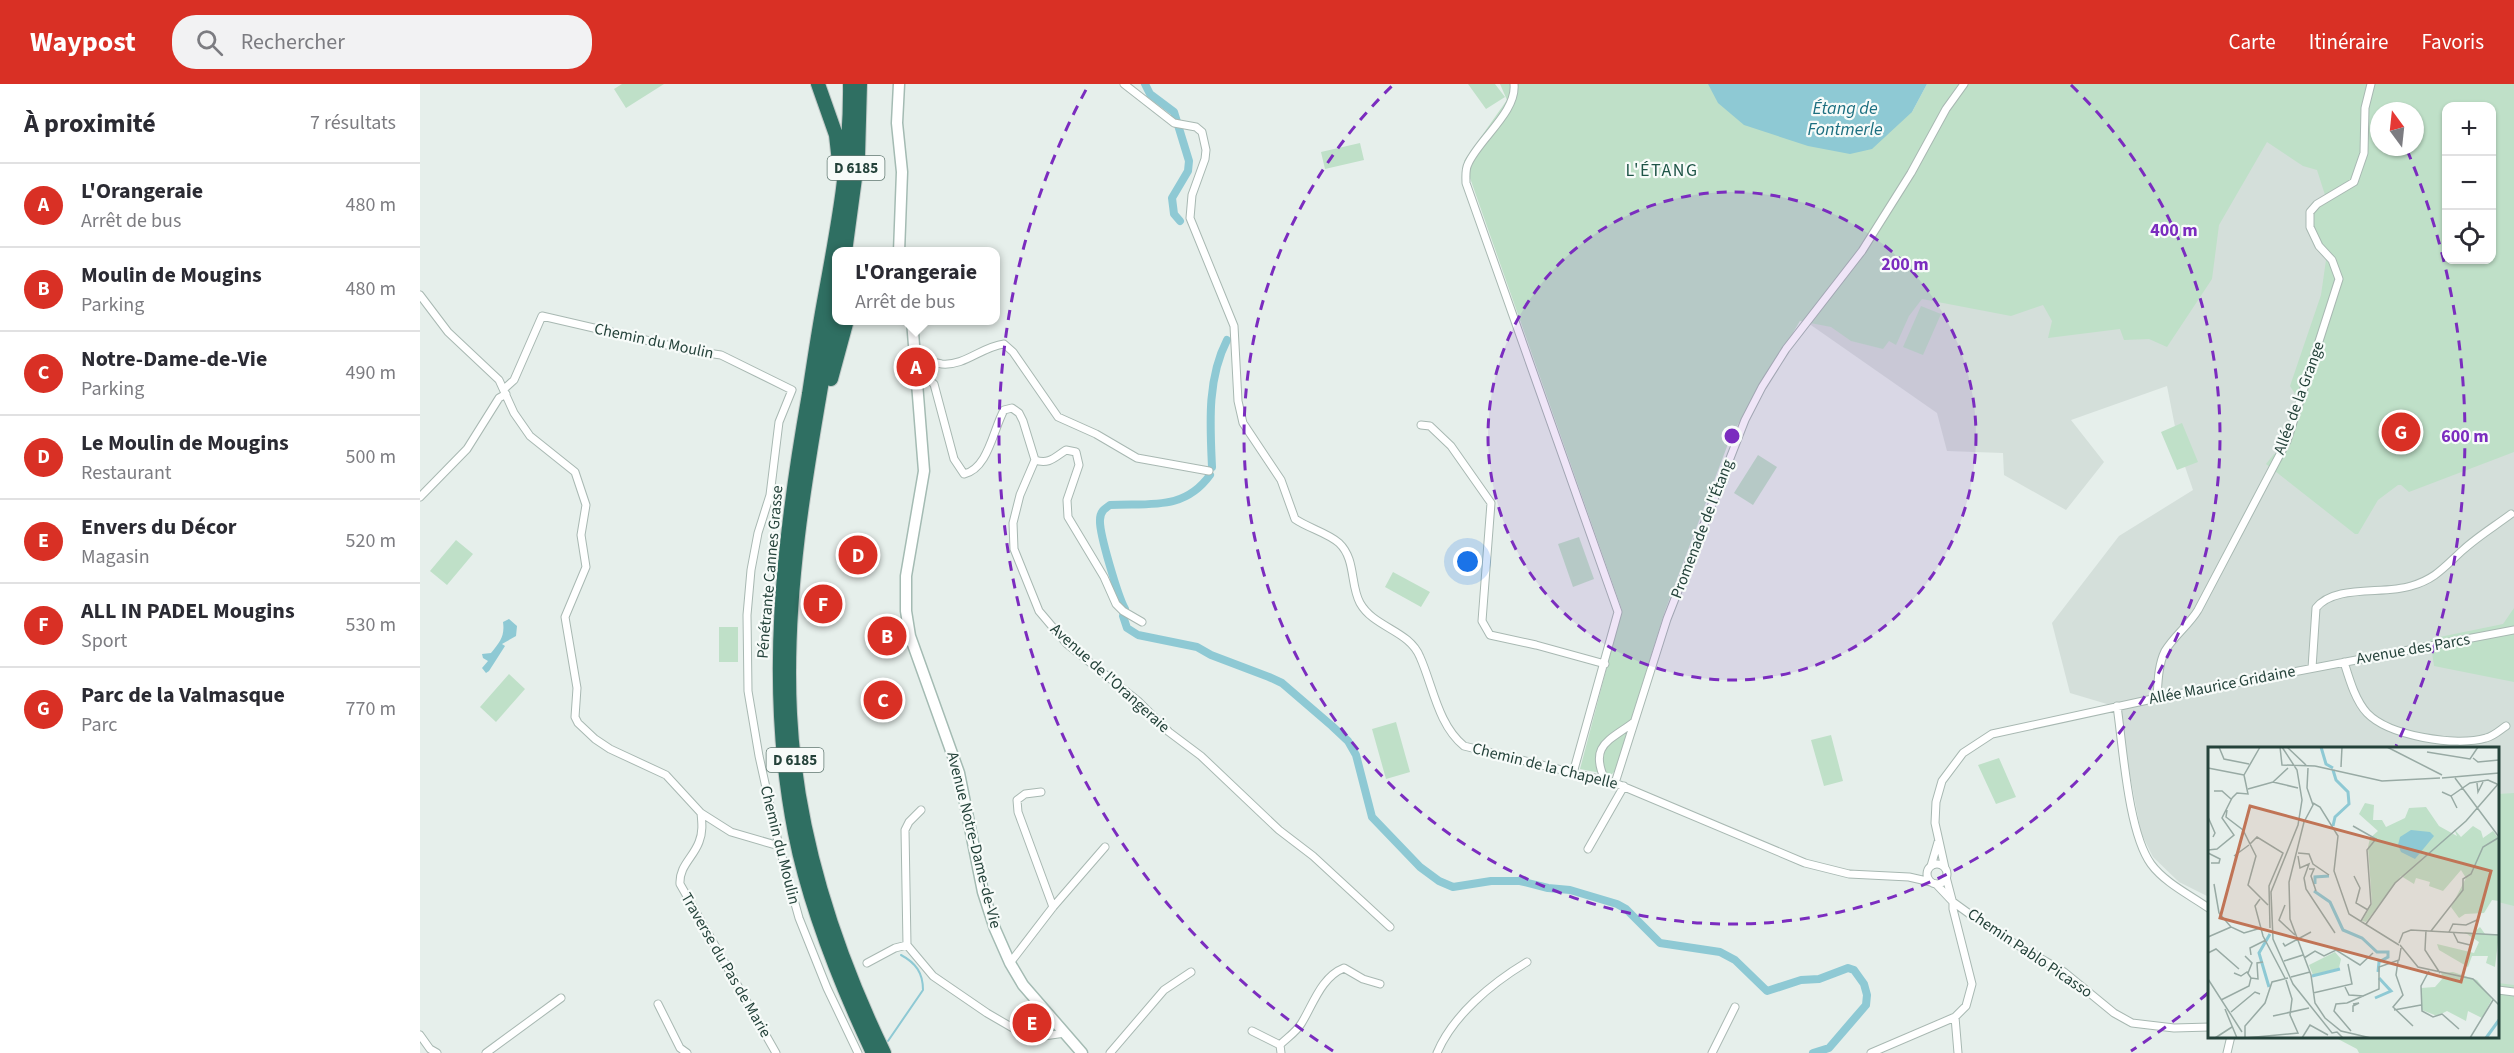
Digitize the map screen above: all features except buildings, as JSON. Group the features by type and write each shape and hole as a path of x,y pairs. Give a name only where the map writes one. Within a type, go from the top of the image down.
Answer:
{"highway":[{"path":"818,84 833,123 839,147 834,247"},
{"name":"Pénétrante Cannes Grasse","path":"837,247 848,134 850,84"},
{"name":"D 6185","path":"846,247 858,156 860,84"},
{"path":"831,299 832,280"},
{"name":"Pénétrante Cannes Grasse","path":"831,299 792,605 789,670 793,746 806,828 822,894 844,960 884,1053"},
{"name":"Pénétrante Cannes Grasse","path":"831,299 789,522 781,604 779,670 781,732 795,833 812,896 831,953 873,1053"},
{"path":"811,454 846,325"}],"main road":[{"path":"899,247 902,172 897,123 901,84"},
{"name":"Avenue Notre-Dame-de-Vie","path":"912,325 924,471 906,576 906,611 916,656 959,773 988,909 1010,963 1023,985 1082,1053"}],"street":[{"name":"Chemin de la Chapelle","path":"1124,84 1178,123 1196,127 1202,132 1206,150 1203,169 1192,195 1190,218 1234,326 1238,401 1243,423 1281,480 1295,519 1339,543 1350,564 1360,604 1374,620 1408,640 1420,656 1428,683 1456,739 1464,746 1624,786 1805,863 1849,874 1909,877 1933,883"},
{"path":"1514,84 1515,94 1508,108 1466,166 1466,183 1617,607 1618,616 1573,773"},
{"name":"Promenade de l'Étang","path":"1615,783 1667,619 1726,466 1762,387 1786,349 1862,251 1911,173 1946,109 1965,84"},
{"name":"Allée de la Grange","path":"2157,698 2159,669 2166,651 2194,617 2287,441 2339,279 2332,260 2319,246 2310,228 2310,212 2317,204 2354,182 2364,153 2365,108 2371,84"},
{"path":"420,295 448,332 499,380 514,413 530,436 575,472 586,505 581,535 586,567 565,617 577,688 575,717 582,727 603,744 666,775 702,813 731,832 779,846"},
{"name":"Chemin du Moulin","path":"505,391 513,380 542,316 693,351 721,355 792,390 779,422 770,495 758,533 751,570 747,615 748,691 759,756 779,846 799,918 827,988 858,1053"},
{"path":"915,354 940,364 956,364 993,345 1004,344 1013,352 1058,417 1096,434 1137,458 1209,471"},
{"path":"917,379 926,378 934,384 954,459 964,474 972,472 980,464 1000,416 1004,410 1012,408 1019,413 1023,421 1035,460 1042,463 1052,461 1066,450 1072,450 1078,458 1078,469 1067,500 1068,517 1104,577 1116,604 1125,613 1142,622"},
{"path":"420,497 466,448 505,391"},
{"path":"1421,425 1430,426 1451,446 1491,503 1482,621 1485,629 1490,635 1605,664"},
{"name":"Avenue de l'Orangeraie","path":"1035,460 1020,495 1013,522 1014,549 1040,611 1053,629 1066,644 1138,701 1156,721 1201,756 1279,830 1313,856 1390,927"},
{"path":"2312,668 2316,608 2322,600 2341,593 2389,591 2431,579 2463,550 2511,514"},
{"name":"Avenue des Parcs","path":"2312,668 2514,630"},
{"path":"2344,662 2353,688 2367,712 2384,724 2402,732 2460,741 2489,737 2506,726"},
{"name":"Allée Maurice Gridaine","path":"1938,842 1935,823 1936,802 1942,780 1963,753 1992,734 2117,706 2312,668"},
{"path":"2117,706 2133,815 2140,843 2151,864 2166,879 2208,908"},
{"path":"1605,780 1598,760 1601,749 1634,722"},
{"path":"1588,849 1624,786"},
{"path":"1041,792 1025,794 1017,800 1018,812 1053,907"},
{"path":"921,810 909,822 905,830 907,945 933,976 1018,1031 1044,1036 1065,1033"},
{"name":"Traverse du Pas de Marie","path":"702,813 699,842 680,873 680,884 774,1052"},
{"path":"1938,842 1946,877 1942,882 1933,883 1927,875 1938,842"},
{"path":"1010,963 1053,907 1105,847"},
{"path":"1929,868 1940,865 1945,868"},
{"name":"Chemin de la Chapelle","path":"1909,877 1929,868"},
{"name":"Chemin Pablo Picasso","path":"1946,877 1953,904"},
{"name":"Chemin Pablo Picasso","path":"1933,883 1953,904 2064,972 2114,1013 2132,1023 2174,1028 2208,1027"},
{"path":"1871,1053 1955,1017 1970,997 1972,984 1953,904"},
{"path":"867,963 895,948 907,945"},
{"path":"1437,1053 1458,1020 1484,994 1527,962"},
{"path":"1280,1045 1300,1026 1313,1000 1334,972 1344,968 1363,979 1380,984"},
{"path":"1110,1053 1164,990 1191,972"},
{"path":"2499,990 2514,992"},
{"path":"486,1053 561,999"},
{"path":"658,1004 680,1048 687,1053"},
{"path":"1712,1053 1735,1007"},
{"path":"1955,1017 1958,1053"},
{"path":"1252,1031 1280,1045"},
{"path":"420,1035 430,1049 437,1053"},
{"path":"2227,1053 2231,1038"},
{"path":"1280,1045 1281,1053"}],"shaded area":[{"path":"2514,84 2514,992 2499,990 2499,747 2208,747 2208,896 2179,882 2153,857 2141,833 2117,707 2070,693 2052,623 2119,536 2193,490 2180,452 2167,386 2071,420 2104,462 2066,510 2004,475 2003,453 1947,451 1937,413 1808,323 1914,172 2370,105 2370,156 2424,156 2424,102 2391,102"}],"green space":[{"path":"622,84 664,84 626,108 614,89"},
{"path":"1468,84 1495,84 1505,97 1486,109"},
{"path":"1500,84 1920,84 1912,112 1927,84 2514,84 2514,452 2409,492 2398,485 2378,500 2358,534 2355,534 2266,464 2274,454 2278,454 2287,435 2297,397 2290,386 2321,295 2326,260 2313,242 2306,226 2309,211 2325,195 2317,170 2303,166 2267,142 2219,225 2212,279 2167,347 2149,339 2124,340 2120,329 2048,338 2052,321 2043,305 2011,316 1922,299 1909,316 1896,345 1889,341 1883,349 1851,341 1831,327 1800,321 1731,436 1665,611 1615,771 1611,775 1580,769 1622,610 1464,161 1507,100"},
{"path":"1360,143 1364,160 1325,169 1321,152"},
{"path":"1921,306 1941,314 1923,355 1903,347"},
{"path":"2182,423 2198,462 2177,470 2161,432"},
{"path":"1758,455 1777,467 1753,505 1734,493"},
{"path":"1579,537 1594,579 1573,587 1558,544"},
{"path":"456,540 473,554 447,585 430,571"},
{"path":"1393,572 1430,592 1421,607 1385,587"},
{"path":"2514,608 2514,682 2434,666 2430,639 2503,624"},
{"path":"719,627 738,627 738,662 719,662"},
{"path":"509,674 525,689 496,722 480,707"},
{"path":"1396,722 1410,772 1386,779 1372,729"},
{"path":"1831,735 1843,781 1824,786 1811,740"},
{"path":"1999,758 2016,797 1996,804 1978,765"},
{"path":"2514,793 2514,906 2499,902 2499,794"},
{"path":"2499,983 2514,985 2514,1053 2359,1053 2357,1049 2338,1039 2499,1038"}],"water":[{"name":"Étang de Fontmerle","path":"1708,84 1927,84 1912,112 1872,149 1850,154 1808,146 1744,125 1718,103"},
{"path":"509,619 517,626 516,636 502,644 505,646 486,673 482,668 488,661 483,658 482,654 491,653 502,635 503,622"}],"waterway":[{"path":"1145,84 1150,94 1174,112 1189,161 1188,171 1172,198 1174,214 1180,221"},
{"path":"1212,467 1211,402 1216,370 1227,340"},
{"path":"1210,475 1200,487 1177,500 1152,504 1110,505 1104,509 1100,520 1102,538 1125,609 1123,616 1127,628 1138,635 1197,647 1211,655 1282,683 1348,741 1356,755 1372,817 1420,867 1439,881 1453,887 1491,881 1520,881 1548,888 1570,890 1617,904 1626,909 1660,943 1720,952 1735,960 1767,991 1801,980 1819,979 1848,968 1854,970 1864,984 1867,995 1866,1005 1829,1048 1813,1053"},
{"path":"888,1041 923,990 922,978 918,969 901,955"}],"place":[{"name":"L'Orangeraie","path":"916,367"},
{"name":"Parc de la Valmasque","path":"2401,432"},
{"name":"Le Moulin de Mougins","path":"858,555"},
{"name":"ALL IN PADEL Mougins","path":"823,604"},
{"name":"Moulin de Mougins","path":"887,636"},
{"name":"Notre-Dame-de-Vie","path":"883,700"},
{"name":"Envers du Décor","path":"1032,1023"}],"district":[{"name":"L'ÉTANG","path":"1662,170"}]}
